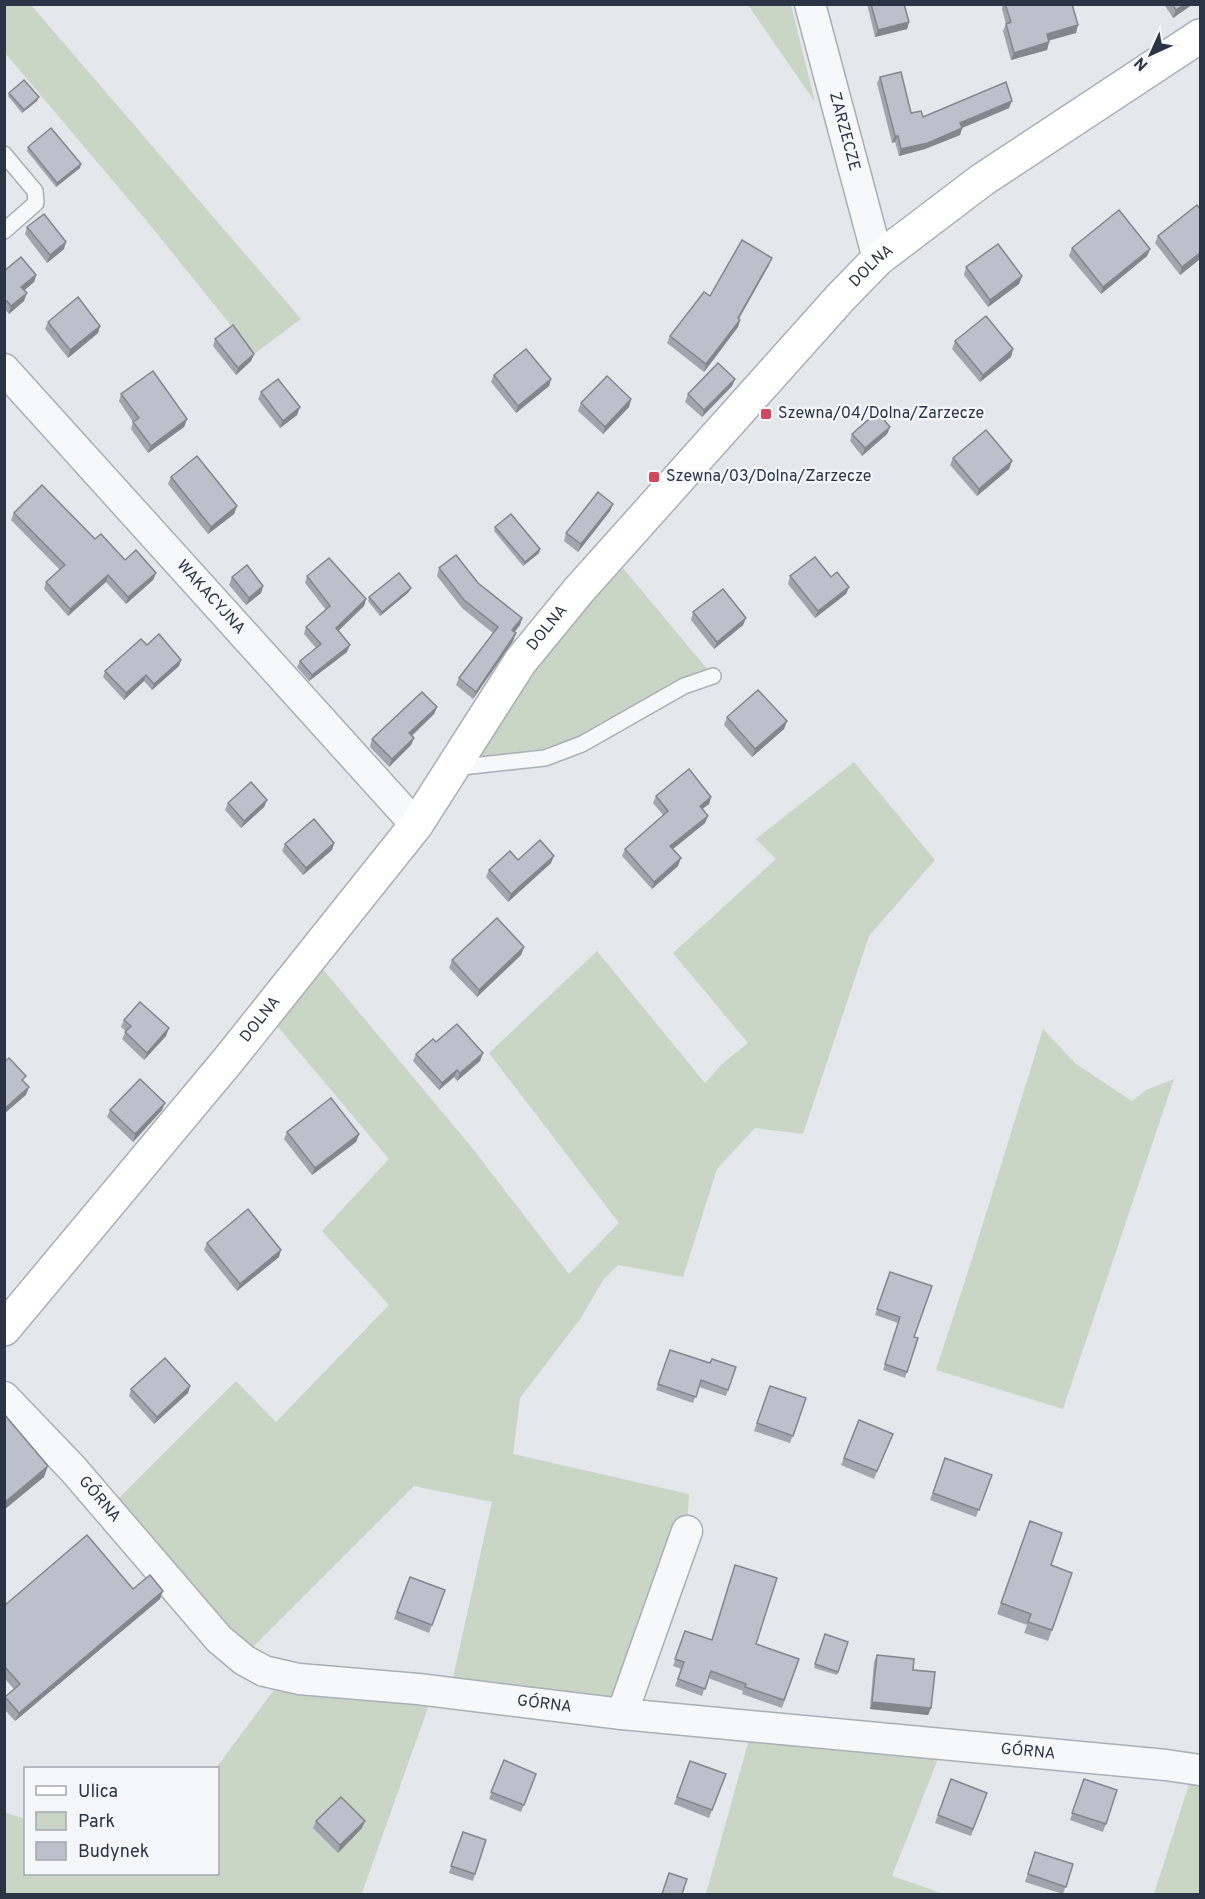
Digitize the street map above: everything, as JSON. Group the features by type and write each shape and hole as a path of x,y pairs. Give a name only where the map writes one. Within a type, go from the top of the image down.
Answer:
{"street":[{"name":"ZARZECZE","path":"810,4 878,260"},
{"name":"DOLNA","path":"4,1329 230,1058 416,825 520,662 579,590 841,297 878,260 982,180 1200,36"},
{"name":"WAKACYJNA","path":"4,369 416,825"},
{"name":"GÓRNA","path":"4,1397 73,1468 219,1639 244,1660 264,1671 299,1679 418,1689 622,1714 1200,1770"},
{"path":"622,1714 687,1531"}],"lane":[{"path":"4,154 35,191 36,202 4,231"},
{"path":"453,768 545,758 582,744 684,686 713,676"}],"green space":[{"path":"4,5 31,5 301,319 254,354 146,220 5,53"},
{"path":"748,5 791,5 815,102"},
{"path":"623,568 713,676 582,744 470,766 544,650"},
{"path":"854,762 935,860 869,936 803,1134 755,1128 717,1169 683,1277 618,1265 603,1280 581,1318 520,1398 513,1454 689,1494 687,1531 626,1703 452,1682 492,1502 414,1486 249,1651 114,1503 236,1381 276,1422 389,1305 322,1231 389,1159 274,1022 322,968 473,1149 569,1274 619,1223 489,1053 597,951 705,1083 722,1064 748,1043 673,953 776,859 756,839"},
{"path":"1043,1029 1076,1064 1132,1101 1146,1090 1174,1079 1063,1409 936,1370"},
{"path":"277,1686 430,1702 362,1893 378,1894 5,1894 4,1812 24,1819 24,1875 219,1875 219,1767 217,1767"},
{"path":"750,1736 938,1759 892,1876 944,1894 706,1894"},
{"path":"1191,1778 1200,1779 1200,1894 1154,1894"}],"building":[{"path":"871,4 904,4 909,22 878,30"},
{"path":"1005,4 1072,4 1078,25 1047,34 1049,42 1014,53 1006,24 1011,22"},
{"path":"1172,4 1185,4 1176,10"},
{"path":"901,72 911,113 921,111 923,117 1006,82 1012,101 960,123 962,128 928,143 901,149 898,136 895,136 880,77"},
{"path":"24,80 39,97 24,110 9,93"},
{"path":"51,128 81,164 57,183 28,147"},
{"path":"1197,205 1200,209 1200,253 1182,267 1158,236"},
{"path":"1119,210 1150,249 1103,287 1072,248"},
{"path":"44,214 66,242 50,255 27,227"},
{"path":"742,240 772,258 738,318 740,320 706,364 670,336 704,292 710,296"},
{"path":"998,244 1022,276 990,300 966,267"},
{"path":"21,257 36,275 21,287 27,293 11,306 7,301 4,303 4,271"},
{"path":"78,297 100,326 70,350 48,322"},
{"path":"986,316 1013,349 983,375 955,341"},
{"path":"233,325 254,354 238,368 215,339"},
{"path":"526,349 551,379 518,406 494,375"},
{"path":"718,363 735,379 704,410 688,394"},
{"path":"153,371 187,419 151,446 133,422 139,418 121,394"},
{"path":"607,376 631,399 605,427 581,403"},
{"path":"278,379 300,407 283,421 261,392"},
{"path":"877,412 890,427 865,448 852,434"},
{"path":"986,430 1012,461 979,489 953,458"},
{"path":"197,456 237,506 211,527 171,477"},
{"path":"42,485 95,539 101,534 125,560 136,550 156,573 128,597 108,575 70,609 46,582 65,565 14,513"},
{"path":"598,492 613,504 581,544 566,533"},
{"path":"511,514 540,549 525,562 495,527"},
{"path":"456,555 478,583 522,618 512,630 516,633 476,692 459,678 498,627 464,600 439,568"},
{"path":"815,557 831,577 837,572 849,587 818,611 790,576"},
{"path":"329,558 366,599 336,628 350,645 312,675 300,661 321,644 306,627 330,606 307,576"},
{"path":"247,565 263,586 249,598 232,577"},
{"path":"399,573 411,588 382,612 369,597"},
{"path":"723,589 746,618 717,642 693,612"},
{"path":"159,634 181,660 154,684 146,675 126,693 105,671 141,639 147,645"},
{"path":"758,690 787,721 755,749 727,717"},
{"path":"422,692 437,707 409,733 414,738 392,759 372,739"},
{"path":"689,769 711,797 700,806 708,816 670,846 681,858 654,882 625,849 668,811 656,796"},
{"path":"251,782 267,800 244,821 228,803"},
{"path":"314,819 334,843 306,868 285,844"},
{"path":"540,840 554,856 511,894 489,870 510,851 518,860"},
{"path":"497,918 524,947 479,990 452,960"},
{"path":"140,1002 169,1028 147,1053 125,1032 131,1026 124,1020"},
{"path":"457,1024 483,1053 460,1073 457,1070 442,1083 416,1054 433,1039 436,1042"},
{"path":"9,1058 26,1076 22,1080 29,1087 4,1109 4,1062"},
{"path":"140,1079 165,1103 135,1134 110,1110"},
{"path":"331,1098 359,1134 315,1168 287,1132"},
{"path":"248,1209 281,1250 240,1284 207,1243"},
{"path":"890,1272 932,1286 914,1337 918,1338 907,1372 885,1364 900,1317 877,1309"},
{"path":"670,1350 710,1363 712,1359 736,1367 728,1390 701,1380 696,1397 658,1384"},
{"path":"165,1358 190,1386 157,1417 131,1389"},
{"path":"770,1386 806,1398 793,1436 757,1423"},
{"path":"4,1414 48,1466 4,1503"},
{"path":"859,1420 893,1434 877,1471 844,1458"},
{"path":"945,1458 992,1475 979,1510 933,1493"},
{"path":"1030,1521 1062,1533 1051,1565 1072,1573 1052,1630 1028,1622 1031,1614 1001,1603"},
{"path":"87,1535 133,1589 150,1575 163,1591 19,1713 5,1697 20,1684 4,1666 4,1606"},
{"path":"735,1565 777,1578 756,1644 799,1659 784,1700 745,1687 746,1684 711,1671 705,1689 678,1679 684,1662 675,1659 685,1631 712,1640"},
{"path":"410,1577 445,1590 432,1625 397,1612"},
{"path":"825,1634 848,1642 838,1672 815,1664"},
{"path":"877,1655 914,1659 913,1670 935,1672 931,1708 872,1702"},
{"path":"504,1760 536,1774 524,1805 491,1792"},
{"path":"690,1761 726,1774 712,1810 677,1797"},
{"path":"951,1779 987,1793 973,1829 938,1815"},
{"path":"1084,1779 1117,1790 1106,1824 1072,1813"},
{"path":"341,1797 365,1821 340,1845 316,1821"},
{"path":"463,1832 486,1840 475,1874 451,1866"},
{"path":"1035,1852 1073,1864 1066,1887 1028,1874"},
{"path":"669,1873 687,1879 682,1894 662,1894"}],"place":[{"name":"Szewna/04/Dolna/Zarzecze","path":"766,414"},
{"name":"Szewna/03/Dolna/Zarzecze","path":"654,477"}]}
